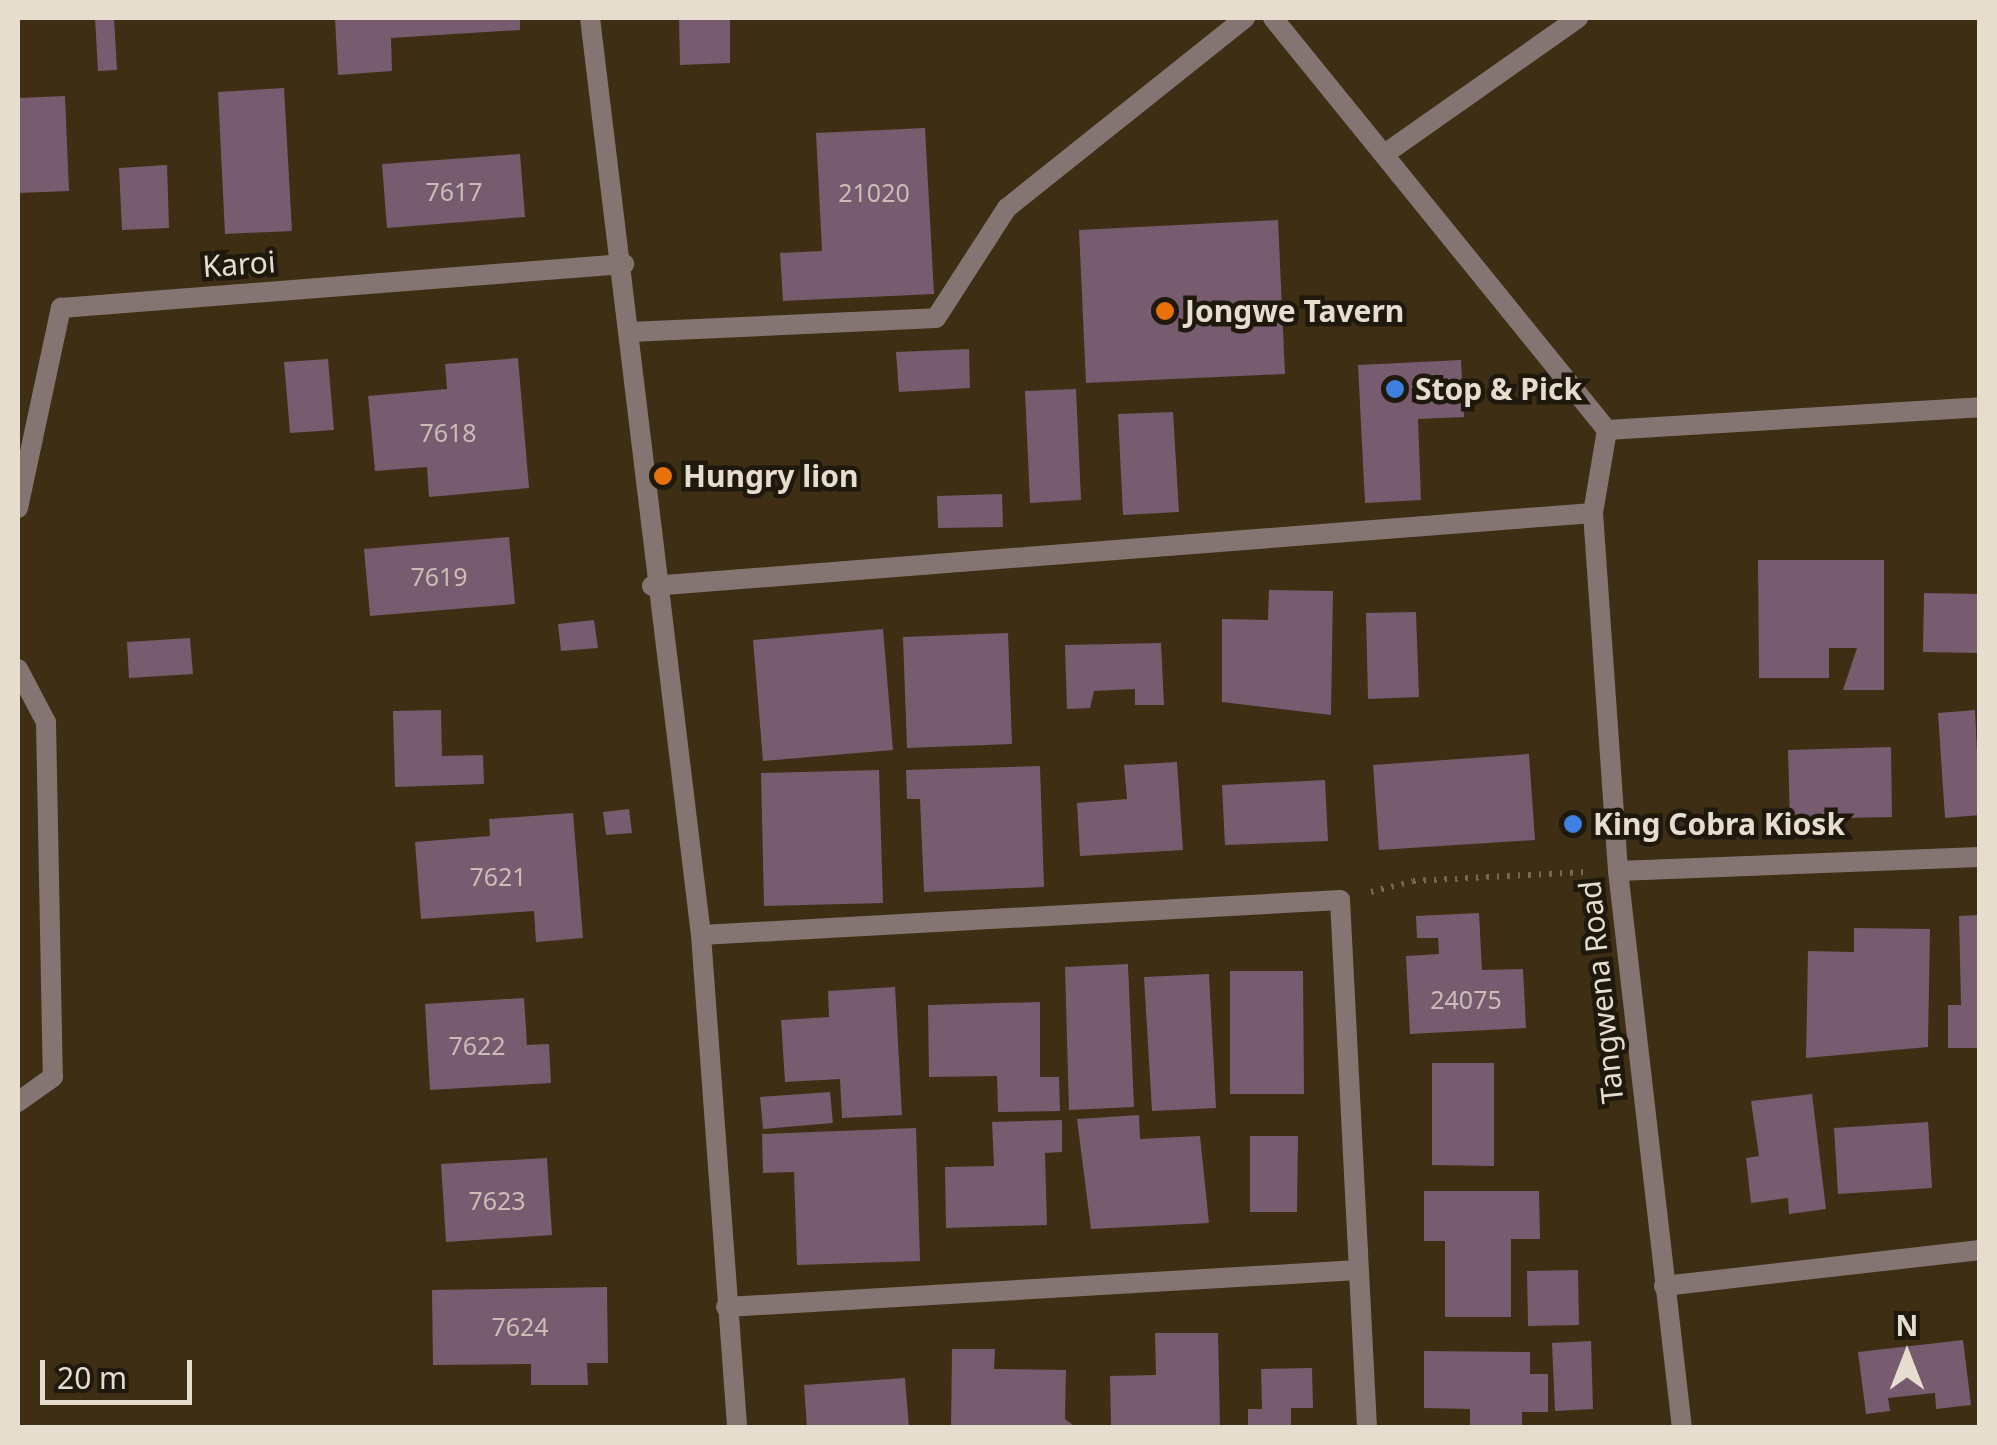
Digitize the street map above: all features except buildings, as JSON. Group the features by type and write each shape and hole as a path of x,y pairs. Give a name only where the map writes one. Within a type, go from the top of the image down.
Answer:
{"street":[{"path":"590,18 624,264 652,586 701,935 738,1428"},
{"path":"630,332 936,318 1006,208 1245,18"},
{"path":"1273,18 1607,430 1980,408"},
{"path":"1386,153 1578,18"},
{"name":"Karoi","path":"18,508 62,308 624,264"},
{"name":"Tangwena Road","path":"1607,430 1594,512 1618,870 1682,1428"},
{"path":"652,586 1594,512"},
{"path":"18,669 46,722 54,1077 18,1102"},
{"path":"1618,870 1980,857"},
{"path":"701,935 1340,900 1367,1428"},
{"path":"1664,1286 1980,1250"},
{"path":"726,1308 1358,1270"}],"path":[{"path":"1340,900 1413,881 1618,870"}],"place":[{"name":"Jongwe Tavern","path":"1165,311"},
{"name":"Stop & Pick","path":"1395,389"},
{"name":"Hungry lion","path":"663,476"},
{"name":"King Cobra Kiosk","path":"1573,824"}]}
